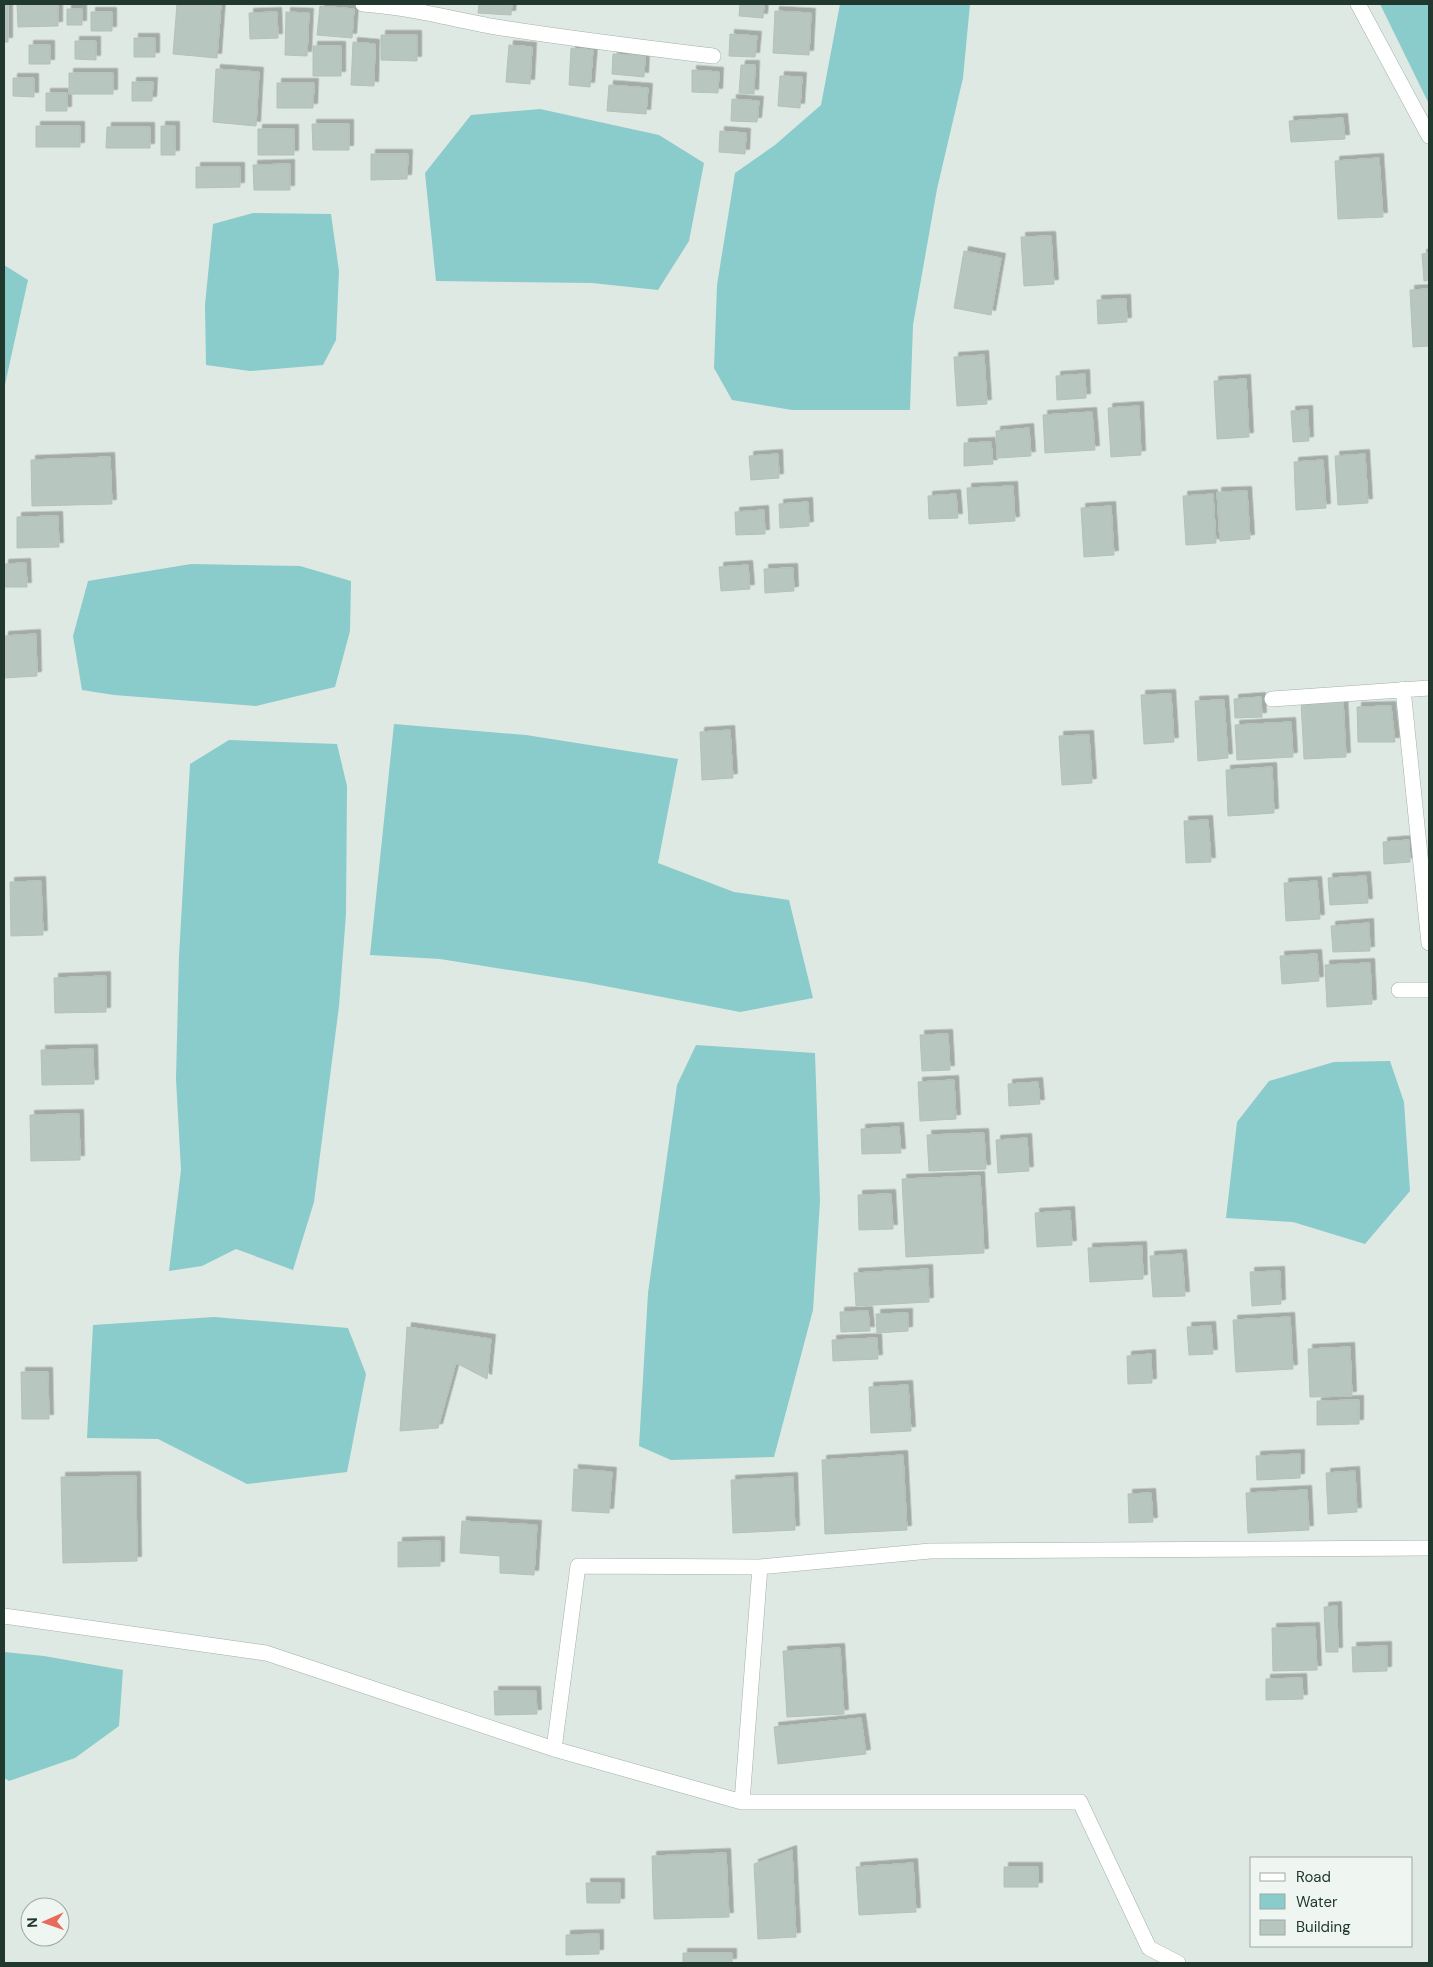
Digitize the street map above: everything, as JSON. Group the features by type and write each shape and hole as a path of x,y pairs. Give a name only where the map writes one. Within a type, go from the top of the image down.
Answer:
{"street":[{"path":"363,4 382,5 490,26 713,56"},
{"path":"1358,4 1429,136"},
{"path":"1272,698 1429,688"},
{"path":"1403,689 1429,943"},
{"path":"1399,990 1429,990"},
{"path":"554,1749 578,1566 760,1567 930,1551 1429,1548"},
{"path":"742,1802 760,1567"},
{"path":"4,1616 266,1653 554,1749 742,1802 1080,1802 1149,1948 1178,1963"}],"water":[{"path":"840,4 970,4 963,78 937,189 913,325 910,410 792,410 732,400 714,368 717,285 735,173 775,145 821,105"},
{"path":"1380,4 1429,4 1429,105 1428,102"},
{"path":"540,109 659,135 704,163 689,241 658,290 592,283 436,281 425,173 471,115"},
{"path":"253,213 331,214 339,271 336,340 323,365 250,371 206,365 205,305 213,224"},
{"path":"4,265 28,280 4,389"},
{"path":"191,564 300,566 351,581 350,631 335,687 256,706 114,695 82,690 73,636 88,581"},
{"path":"394,724 526,735 678,759 658,863 734,892 789,900 813,998 740,1012 584,982 440,959 370,955"},
{"path":"229,740 337,744 347,786 346,914 339,1006 314,1202 293,1270 236,1249 202,1266 169,1271 181,1170 176,1079 179,956 190,764"},
{"path":"696,1045 815,1053 820,1201 813,1310 774,1457 671,1460 639,1446 648,1293 677,1085"},
{"path":"1390,1061 1404,1102 1410,1191 1365,1244 1293,1222 1226,1218 1237,1122 1269,1081 1334,1062"},
{"path":"214,1317 348,1328 366,1374 347,1472 247,1484 158,1439 87,1438 93,1325"},
{"path":"4,1652 44,1656 123,1670 119,1726 75,1758 9,1781 4,1778"}],"building":[{"path":"4,4 8,4 8,42 4,42"},
{"path":"17,4 58,4 58,26 18,27"},
{"path":"177,4 221,4 217,58 173,54"},
{"path":"479,4 512,4 511,15 478,13"},
{"path":"740,4 764,4 763,18 739,16"},
{"path":"320,6 354,9 352,38 317,35"},
{"path":"67,9 82,9 82,25 67,25"},
{"path":"775,11 811,13 809,55 773,53"},
{"path":"91,12 112,12 112,31 91,31"},
{"path":"277,12 278,38 250,39 249,13"},
{"path":"286,12 309,13 307,56 285,55"},
{"path":"730,34 757,36 755,57 729,56"},
{"path":"381,35 417,35 417,61 381,60"},
{"path":"134,38 155,38 155,57 134,57"},
{"path":"75,41 96,41 96,60 75,59"},
{"path":"353,42 375,44 374,86 351,85"},
{"path":"29,45 50,45 50,64 29,64"},
{"path":"509,45 532,47 530,84 506,82"},
{"path":"313,46 341,46 341,76 313,76"},
{"path":"571,48 593,50 590,87 569,85"},
{"path":"613,54 645,56 644,77 612,74"},
{"path":"741,65 755,65 754,94 739,93"},
{"path":"216,69 259,72 256,126 213,122"},
{"path":"692,70 719,72 718,93 692,92"},
{"path":"69,73 113,73 113,94 69,94"},
{"path":"780,76 802,77 800,108 778,106"},
{"path":"13,78 34,78 34,97 13,96"},
{"path":"132,82 153,82 152,101 132,101"},
{"path":"277,83 314,83 313,108 277,108"},
{"path":"609,85 648,88 646,114 607,111"},
{"path":"46,93 67,93 67,111 46,111"},
{"path":"732,99 759,101 757,122 731,121"},
{"path":"1343,118 1345,139 1291,142 1289,121"},
{"path":"312,124 349,124 349,150 313,150"},
{"path":"36,126 80,126 80,147 36,147"},
{"path":"161,126 175,126 175,155 161,155"},
{"path":"107,127 150,127 150,148 106,148"},
{"path":"258,129 294,129 294,155 258,155"},
{"path":"720,131 746,133 745,154 719,152"},
{"path":"371,154 408,154 407,179 371,180"},
{"path":"1379,158 1383,217 1338,219 1335,161"},
{"path":"290,164 290,190 254,190 253,165"},
{"path":"196,167 240,167 240,187 196,188"},
{"path":"1051,236 1054,284 1024,286 1021,237"},
{"path":"964,251 1001,258 991,315 954,308"},
{"path":"1429,253 1429,280 1424,281 1422,254"},
{"path":"1429,289 1429,346 1413,347 1410,290"},
{"path":"1126,299 1127,322 1098,324 1097,300"},
{"path":"984,355 987,404 957,406 954,357"},
{"path":"1085,374 1086,398 1057,400 1056,376"},
{"path":"1246,379 1249,437 1217,439 1214,381"},
{"path":"1139,406 1141,455 1111,457 1108,408"},
{"path":"1308,410 1309,441 1293,442 1291,411"},
{"path":"1092,412 1095,450 1045,453 1043,415"},
{"path":"1029,428 1031,456 997,458 996,431"},
{"path":"991,442 993,464 964,466 964,443"},
{"path":"778,454 779,478 751,480 749,456"},
{"path":"1365,454 1368,503 1338,505 1335,456"},
{"path":"110,457 112,504 32,506 31,460"},
{"path":"1323,460 1326,508 1296,510 1294,462"},
{"path":"1013,486 1015,521 969,524 967,488"},
{"path":"1247,491 1250,539 1220,541 1217,492"},
{"path":"956,494 958,518 929,519 928,496"},
{"path":"1213,494 1216,543 1186,545 1183,496"},
{"path":"808,502 809,526 780,528 779,504"},
{"path":"1111,506 1114,555 1084,557 1081,508"},
{"path":"764,510 765,534 736,535 735,512"},
{"path":"58,516 59,547 17,548 17,517"},
{"path":"26,563 27,587 4,587 4,564"},
{"path":"748,565 750,589 721,591 719,567"},
{"path":"793,568 794,591 765,593 764,569"},
{"path":"36,634 37,676 4,678 4,636"},
{"path":"1171,694 1174,742 1144,744 1141,695"},
{"path":"1261,697 1262,717 1235,718 1234,699"},
{"path":"1343,699 1346,757 1304,759 1301,701"},
{"path":"1224,700 1228,758 1198,761 1195,701"},
{"path":"1391,706 1395,742 1358,742 1357,707"},
{"path":"1291,722 1293,757 1237,760 1235,725"},
{"path":"730,730 733,778 702,780 700,732"},
{"path":"1089,735 1092,783 1062,785 1059,736"},
{"path":"1272,767 1274,813 1228,816 1226,770"},
{"path":"1208,820 1211,862 1186,863 1184,821"},
{"path":"1409,840 1410,862 1384,864 1383,842"},
{"path":"1366,876 1368,903 1330,905 1328,878"},
{"path":"41,881 43,935 11,936 10,882"},
{"path":"1317,881 1320,919 1286,921 1284,883"},
{"path":"1369,923 1370,951 1333,952 1331,926"},
{"path":"1317,954 1319,981 1282,984 1280,956"},
{"path":"1370,963 1372,1004 1327,1007 1325,965"},
{"path":"106,976 106,1012 55,1013 54,978"},
{"path":"948,1034 950,1070 922,1071 920,1035"},
{"path":"93,1049 94,1084 42,1085 41,1050"},
{"path":"954,1080 956,1119 920,1121 918,1082"},
{"path":"1038,1082 1040,1104 1009,1106 1008,1084"},
{"path":"79,1114 80,1160 31,1161 30,1115"},
{"path":"899,1127 901,1153 862,1154 861,1129"},
{"path":"984,1133 986,1169 929,1171 927,1135"},
{"path":"1027,1138 1029,1171 998,1173 996,1140"},
{"path":"980,1176 984,1253 906,1257 902,1179"},
{"path":"891,1194 893,1229 859,1230 858,1195"},
{"path":"1070,1211 1072,1245 1037,1247 1035,1213"},
{"path":"1142,1246 1143,1279 1090,1282 1088,1248"},
{"path":"1182,1254 1185,1296 1153,1297 1150,1256"},
{"path":"928,1269 929,1302 856,1306 854,1273"},
{"path":"1280,1271 1281,1304 1252,1306 1250,1272"},
{"path":"868,1311 870,1331 841,1332 840,1312"},
{"path":"908,1313 908,1331 877,1333 876,1314"},
{"path":"1290,1317 1293,1369 1236,1372 1233,1320"},
{"path":"1211,1326 1213,1354 1189,1355 1187,1327"},
{"path":"407,1327 491,1339 487,1379 456,1363 438,1428 400,1431"},
{"path":"877,1338 878,1359 833,1361 832,1340"},
{"path":"1350,1347 1352,1396 1310,1397 1308,1349"},
{"path":"1151,1354 1152,1383 1128,1384 1127,1356"},
{"path":"21,1372 48,1372 49,1419 22,1419"},
{"path":"908,1385 911,1431 871,1433 869,1387"},
{"path":"1359,1400 1359,1424 1317,1425 1317,1401"},
{"path":"1300,1454 1300,1478 1257,1480 1256,1456"},
{"path":"903,1455 907,1530 825,1534 822,1460"},
{"path":"574,1469 612,1472 609,1513 572,1511"},
{"path":"1355,1471 1357,1512 1328,1514 1326,1473"},
{"path":"136,1476 137,1561 63,1563 61,1477"},
{"path":"793,1477 795,1530 733,1533 731,1480"},
{"path":"1307,1490 1309,1530 1248,1533 1246,1493"},
{"path":"1151,1493 1153,1522 1129,1523 1128,1494"},
{"path":"462,1521 537,1525 534,1575 500,1573 500,1556 460,1553"},
{"path":"440,1541 440,1566 398,1567 398,1542"},
{"path":"1337,1606 1338,1652 1326,1652 1324,1607"},
{"path":"1315,1627 1317,1670 1273,1671 1272,1628"},
{"path":"1387,1646 1387,1671 1353,1672 1352,1647"},
{"path":"840,1648 844,1714 787,1717 783,1651"},
{"path":"1302,1678 1303,1699 1266,1700 1266,1679"},
{"path":"494,1691 536,1691 537,1714 495,1715"},
{"path":"861,1718 866,1754 778,1764 774,1727"},
{"path":"792,1850 796,1937 758,1939 754,1864"},
{"path":"726,1853 729,1917 654,1919 652,1856"},
{"path":"913,1863 916,1912 859,1915 856,1867"},
{"path":"1004,1867 1038,1867 1038,1887 1004,1887"},
{"path":"586,1883 620,1883 620,1903 587,1903"},
{"path":"599,1934 599,1954 566,1955 566,1935"},
{"path":"683,1953 732,1953 732,1963 683,1963"}]}
